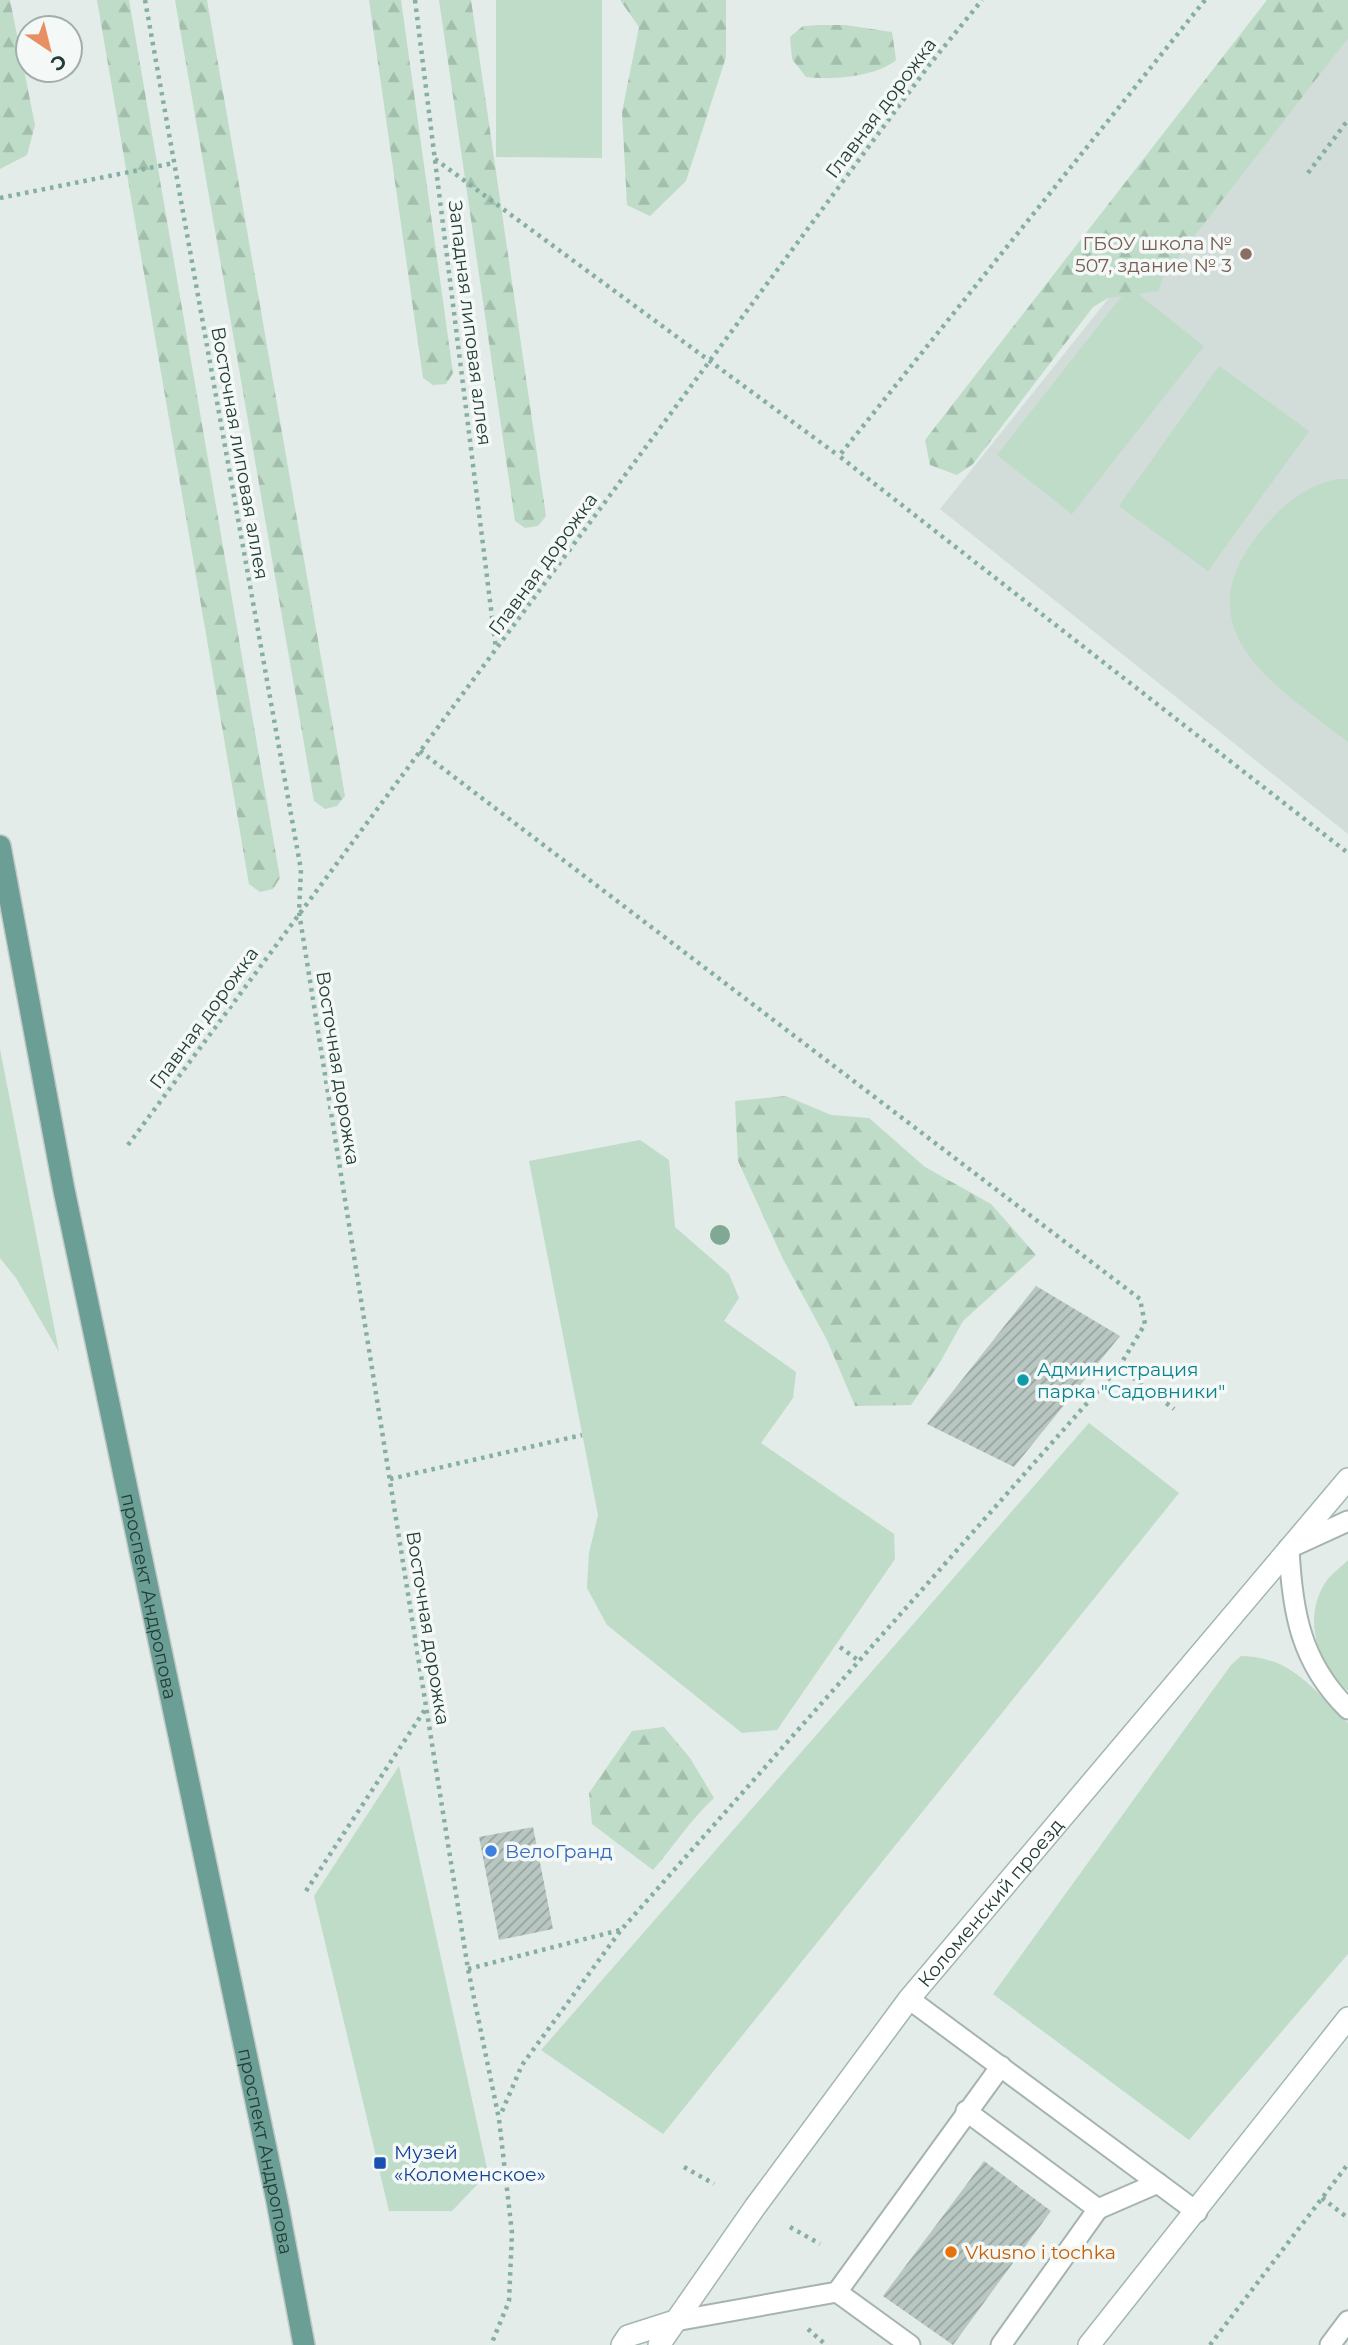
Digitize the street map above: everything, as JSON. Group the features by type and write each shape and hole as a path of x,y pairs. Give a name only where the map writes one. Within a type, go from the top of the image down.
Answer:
{"main road":[{"name":"проспект Андропова","path":"0,845 64,1190 274,2187 304,2345"},
{"name":"Коломенский проезд","path":"659,2345 909,1999 1348,1479"},
{"path":"1089,2345 1348,2018"},
{"path":"622,2345 628,2336 674,2321"}],"lane":[{"path":"1348,1521 1289,1548 1291,1593 1307,1655 1332,1694 1348,1709"},
{"path":"909,1999 1197,2212"},
{"path":"674,2321 837,2292 1001,2066"},
{"path":"967,2111 1098,2209"},
{"path":"1001,2345 1098,2209 1158,2183"},
{"path":"837,2292 910,2345"},
{"path":"1330,2345 1348,2321"}],"path":[{"name":"Восточная липовая аллея","path":"145,0 301,870 299,912"},
{"name":"Западная липовая аллея","path":"415,0 497,650"},
{"name":"Главная дорожка","path":"128,1145 922,75 982,0"},
{"path":"839,456 1205,0"},
{"path":"1308,173 1348,120"},
{"path":"435,159 711,359 839,456 1348,853"},
{"path":"0,198 174,163"},
{"path":"420,751 1140,1299 1145,1324 1119,1367 621,1930 522,2065 499,2119"},
{"name":"Восточная дорожка","path":"299,912 468,1969 499,2119 512,2233 509,2301 491,2345"},
{"path":"1119,1367 1174,1409"},
{"path":"390,1479 582,1435"},
{"path":"840,1647 859,1661"},
{"path":"306,1891 426,1707"},
{"path":"468,1969 621,1930"},
{"path":"1210,2345 1348,2164"},
{"path":"684,2167 714,2184"},
{"path":"1322,2198 1348,2218"},
{"path":"790,2227 820,2244"}],"shaded area":[{"name":"ГБОУ школа № 507, здание № 3","path":"1348,0 1348,834 940,509"}],"green space":[{"path":"0,0 10,0 14,20 14,84 27,84 35,125 27,155 0,169"},
{"path":"97,0 129,0 280,878 273,889 260,892 249,884"},
{"path":"175,0 207,0 345,796 337,806 325,809 314,801"},
{"path":"369,0 401,0 453,373 446,384 433,385 423,378"},
{"path":"439,0 471,0 546,516 538,526 525,528 515,521"},
{"path":"496,0 602,0 602,158 496,157"},
{"path":"620,0 726,0 726,57 686,181 650,216 627,205 622,112 639,27"},
{"path":"1267,0 1348,0 1348,38 1164,275 1158,291 1108,298 1093,307 973,464 957,475 930,465 925,440"},
{"path":"845,25 892,32 896,60 866,74 806,77 792,59 790,37 803,26"},
{"path":"1129,287 1204,346 1072,514 997,455"},
{"path":"1219,366 1309,431 1208,571 1119,506"},
{"path":"1337,479 1348,479 1348,742 1294,701 1269,679 1248,655 1235,630 1230,602 1237,570 1257,536 1301,493"},
{"path":"0,1049 59,1352 16,1278 0,1258"},
{"path":"786,1096 831,1115 869,1118 925,1167 991,1204 1036,1255 963,1321 939,1364 911,1405 855,1406 827,1340 783,1259 738,1161 735,1101"},
{"path":"640,1140 669,1160 675,1227 729,1274 739,1298 724,1321 796,1372 793,1398 761,1443 894,1534 895,1559 777,1730 742,1733 607,1625 587,1588 589,1553 598,1515 529,1161"},
{"path":"1089,1423 1179,1493 663,2134 541,2050"},
{"path":"1348,1560 1348,1691 1337,1680 1321,1655 1314,1626 1318,1597 1325,1583"},
{"path":"1241,1656 1275,1662 1288,1669 1348,1723 1348,1954 1189,2140 993,1994 1231,1665"},
{"path":"664,1727 690,1758 714,1798 653,1870 592,1824 589,1793 632,1731"},
{"path":"399,1766 488,2173 452,2211 389,2211 314,1896"}],"building":[{"name":"Администрация парка \"Садовники\"","path":"1036,1286 1120,1336 1014,1467 927,1424"},
{"path":"533,1827 553,1929 499,1940 479,1837"},
{"path":"984,2161 1051,2211 953,2345 883,2296"}],"place":[{"name":"ГБОУ школа № 507, здание № 3","path":"1246,254"},
{"name":"Администрация парка \"Садовники\"","path":"1023,1380"},
{"name":"ВелоГранд","path":"491,1851"},
{"name":"Музей «Коломенское»","path":"380,2163"},
{"name":"Vkusno i tochka","path":"951,2252"}]}
